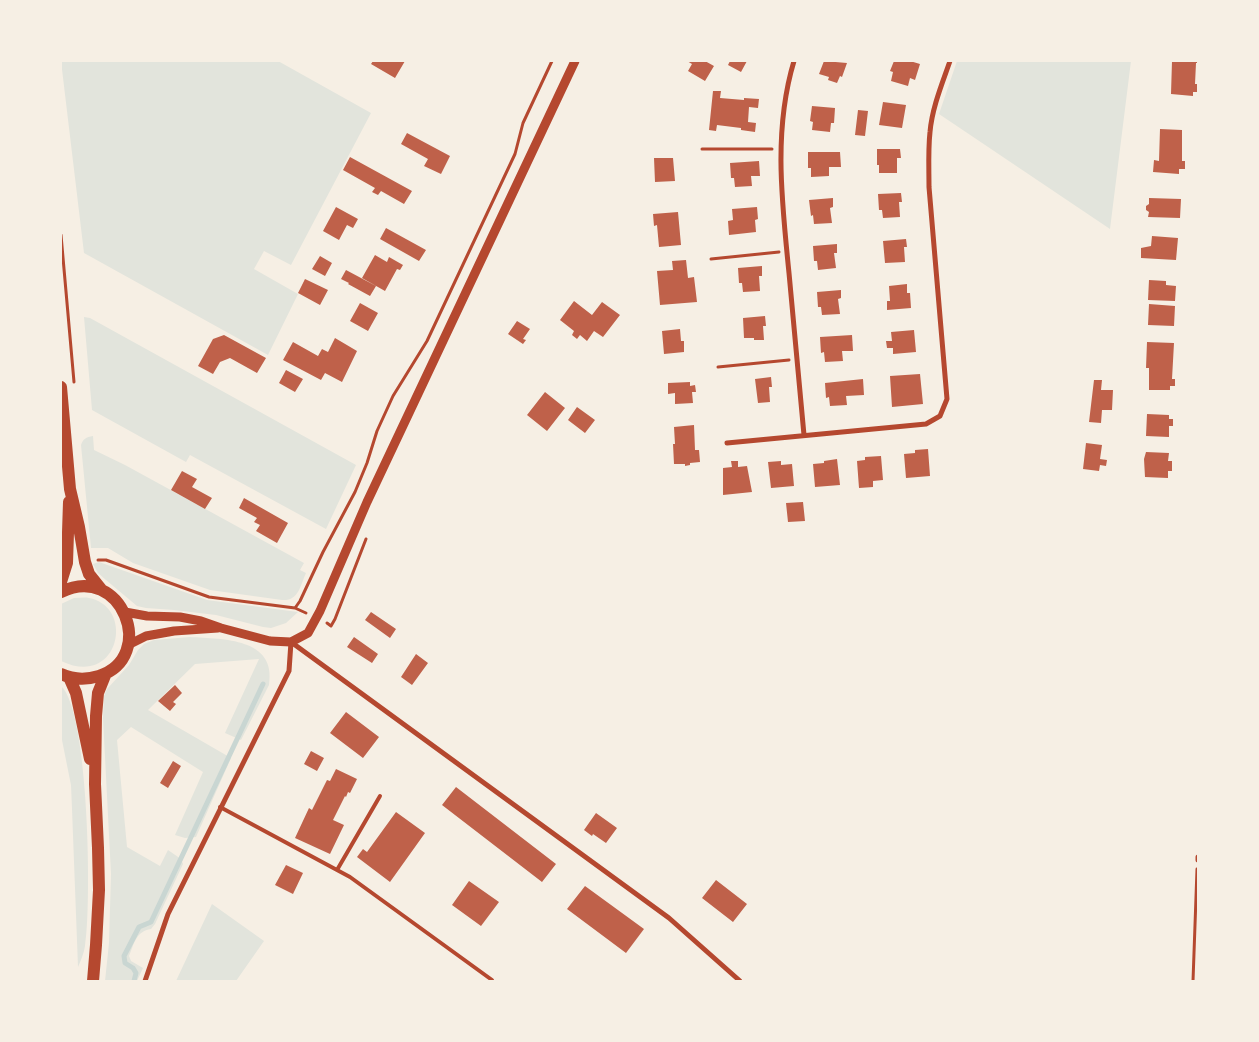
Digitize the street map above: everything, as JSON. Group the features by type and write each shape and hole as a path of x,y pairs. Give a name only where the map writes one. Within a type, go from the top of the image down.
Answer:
{"main road":[{"path":"61,387 70,489 67,563 61,582"},
{"path":"70,489 85,562 90,574 101,590"},
{"path":"61,592 70,588 85,586 101,590 114,598 125,612 129,628 128,645 120,661 106,673 88,679 65,676"},
{"path":"93,981 96,945 98,856 95,784 96,716 98,693 106,673"},
{"path":"65,676 76,693 95,784"}],"street":[{"path":"125,612 147,616 180,617 201,621 270,641 291,642 308,633 314,624 366,502 575,61"},
{"path":"794,61 790,75 780,149 787,251 804,436"},
{"path":"727,443 926,424 940,416 947,399 929,187 929,154 930,131 935,104 950,61"},
{"path":"128,645 146,636 174,631 220,628"},
{"path":"145,981 168,914 289,671 291,642"},
{"path":"291,642 670,918 740,981"}],"lane":[{"path":"338,870 380,796"},
{"path":"220,807 350,877 492,980"}],"path":[{"path":"85,562 106,560 209,597 295,608 355,492 377,431 393,396 427,341 515,154 523,123 552,61"},
{"path":"702,149 780,149"},
{"path":"711,259 787,251"},
{"path":"718,367 797,359"},
{"path":"1193,981 1198,859"}],"shaded area":[{"path":"61,61 278,61 371,113 291,265 264,251 254,269 298,294 268,355 84,253"},
{"path":"957,61 1131,61 1110,229 939,114"},
{"path":"84,317 90,318 356,465 326,529 190,455 186,462 92,410"},
{"path":"93,436 94,450 304,563 300,570 306,573 298,592 288,600 282,600 210,590 133,563 108,548 91,548 81,445 85,439"},
{"path":"99,562 207,600 298,612 286,623 271,628 216,615 137,606 98,573 93,564"},
{"path":"74,598 89,598 104,604 113,616 116,629 114,643 108,656 96,664 81,667 61,661 61,604"},
{"path":"190,637 232,641 245,644 256,650 265,658 269,670 269,685 241,740 225,733 259,659 195,664 148,710 231,758 196,837 185,838 175,835 203,772 131,727 117,740 127,847 160,866 168,850 181,859 183,864 155,924 151,929 139,935 132,947 129,956 131,961 143,968 137,981 105,981 109,943 111,874 103,718 104,696 107,689 129,665 144,644 154,640"},
{"path":"61,686 70,703 78,731 86,810 88,852 87,924 85,949 78,967 71,785 61,735"},
{"path":"212,904 264,941 236,981 176,981"}],"building":[{"path":"373,61 405,61 395,78 371,64"},
{"path":"687,61 705,61 714,66 705,81 688,71 692,64"},
{"path":"730,61 747,61 741,72 728,65"},
{"path":"824,61 847,63 842,77 840,76 837,83 828,80 829,77 819,74"},
{"path":"894,61 910,61 920,64 915,80 910,78 908,86 891,81 893,72 890,71"},
{"path":"1172,61 1198,61 1196,63 1195,84 1198,84 1198,92 1193,92 1193,96 1171,94"},
{"path":"713,91 721,91 720,98 759,99 758,108 749,107 748,122 756,123 755,132 717,125 716,131 709,130"},
{"path":"883,102 906,105 902,128 879,125"},
{"path":"812,106 835,108 834,123 831,123 830,132 812,130 813,122 810,121"},
{"path":"858,110 868,111 865,136 855,135"},
{"path":"1160,129 1182,130 1182,161 1185,161 1185,169 1179,169 1179,174 1153,172 1154,160 1159,161"},
{"path":"407,133 450,156 441,174 424,166 428,159 401,144"},
{"path":"877,149 900,149 901,158 897,158 897,173 879,173"},
{"path":"808,152 840,152 841,167 829,167 829,176 811,177 811,168 808,168"},
{"path":"350,157 412,191 404,204 381,191 378,195 372,192 375,188 343,170"},
{"path":"654,158 673,158 675,181 655,182"},
{"path":"759,161 760,176 751,176 752,186 735,187 734,178 731,178 730,163"},
{"path":"901,193 902,202 899,202 900,217 883,218 882,210 879,210 878,194"},
{"path":"833,198 833,207 830,208 832,223 814,224 809,200"},
{"path":"1149,198 1181,199 1180,218 1148,217 1149,212 1146,210 1146,206 1149,204"},
{"path":"336,207 358,219 353,228 347,225 339,240 323,231"},
{"path":"757,207 756,232 729,235 728,221 733,220 732,209"},
{"path":"678,212 681,245 659,247 657,225 654,226 653,214"},
{"path":"386,228 426,250 419,261 380,239"},
{"path":"1152,236 1178,238 1176,260 1141,258 1141,248 1151,246"},
{"path":"906,239 907,247 904,247 905,262 885,263 883,241"},
{"path":"837,244 837,253 834,253 836,268 818,270 817,261 814,261 813,246"},
{"path":"375,255 387,262 389,257 403,265 400,270 397,269 385,291 362,278"},
{"path":"320,256 332,263 325,276 312,269"},
{"path":"686,260 688,278 694,277 697,302 660,305 657,271 673,270 672,261"},
{"path":"762,266 762,276 759,276 760,291 743,292 742,283 739,283 738,268"},
{"path":"346,270 376,286 370,296 341,279"},
{"path":"305,279 328,290 320,305 298,293"},
{"path":"1149,280 1166,281 1166,285 1176,286 1175,301 1148,300"},
{"path":"907,284 911,308 887,310 887,301 890,301 889,286"},
{"path":"841,290 841,298 838,299 840,314 822,315 821,307 818,307 817,292"},
{"path":"574,301 592,315 602,302 620,315 603,337 594,331 587,341 580,335 577,339 572,335 574,331 560,320"},
{"path":"360,303 378,313 368,331 350,321"},
{"path":"1149,304 1175,306 1174,326 1148,325"},
{"path":"765,316 766,326 763,326 764,340 744,338 743,318"},
{"path":"517,321 530,329 523,339 526,340 523,344 508,334"},
{"path":"680,329 681,341 684,341 684,352 664,354 662,331"},
{"path":"914,330 916,352 893,354 893,348 887,348 886,341 892,341 891,332"},
{"path":"224,335 266,358 257,373 230,358 220,362 213,374 198,366 213,339"},
{"path":"852,335 853,351 842,351 843,361 825,362 824,352 821,353 820,337"},
{"path":"335,338 357,351 342,382 325,373 321,380 283,360 293,342 318,356 322,349 328,352"},
{"path":"1147,342 1174,343 1172,379 1175,379 1175,386 1170,386 1170,390 1149,390 1149,368 1146,368"},
{"path":"286,370 303,379 295,392 279,383"},
{"path":"920,374 923,404 892,407 890,376"},
{"path":"771,377 772,387 769,387 770,402 758,403 755,379"},
{"path":"863,379 864,395 846,396 847,405 830,406 829,397 826,398 825,383"},
{"path":"1094,380 1102,380 1101,390 1113,390 1112,410 1102,410 1101,423 1089,422"},
{"path":"690,382 690,386 695,385 696,392 692,392 693,403 675,404 675,393 668,394 668,383"},
{"path":"545,392 565,408 547,431 527,415"},
{"path":"577,407 595,420 585,433 568,420"},
{"path":"1147,414 1169,415 1169,419 1173,419 1173,426 1169,426 1169,437 1146,436"},
{"path":"694,425 695,450 699,450 700,462 690,463 690,465 685,466 685,464 674,464 674,427"},
{"path":"1086,443 1102,445 1100,459 1107,460 1106,466 1100,465 1099,471 1083,469"},
{"path":"928,449 930,476 906,478 904,454 915,453 915,450"},
{"path":"1146,452 1169,453 1168,461 1172,461 1172,471 1168,471 1168,478 1145,477 1144,459"},
{"path":"881,456 883,480 873,481 873,487 859,488 857,461 865,460 865,457"},
{"path":"837,459 840,485 815,487 813,464"},
{"path":"731,461 738,461 738,467 747,466 752,492 723,495 723,468 732,467"},
{"path":"781,461 781,465 792,464 794,486 771,488 768,462"},
{"path":"182,471 197,479 192,487 212,498 205,509 171,490"},
{"path":"244,498 288,523 277,543 256,531 260,525 254,522 257,518 239,508"},
{"path":"803,502 805,521 788,522 786,503"},
{"path":"371,612 396,629 390,638 365,620"},
{"path":"354,637 378,654 372,663 347,647"},
{"path":"416,654 428,663 412,685 401,677"},
{"path":"175,685 182,693 173,702 176,704 170,711 158,701"},
{"path":"346,712 379,737 363,758 330,733"},
{"path":"311,751 324,758 317,771 304,764"},
{"path":"173,761 181,766 168,788 160,783"},
{"path":"336,769 357,779 350,793 348,792 345,796 333,820 344,825 330,854 295,838 309,808 312,810 327,780 330,781"},
{"path":"456,787 556,864 542,882 442,805"},
{"path":"396,812 425,833 390,882 357,857 363,849 367,852"},
{"path":"596,813 617,828 606,843 584,830"},
{"path":"286,865 303,873 293,894 275,885"},
{"path":"716,880 747,904 733,922 702,898"},
{"path":"469,881 499,902 481,926 452,905"},
{"path":"585,886 644,929 626,953 567,909"}],"waterway":[{"path":"134,981 136,973 133,968 125,963 124,956 139,927 151,922 263,684"}]}
